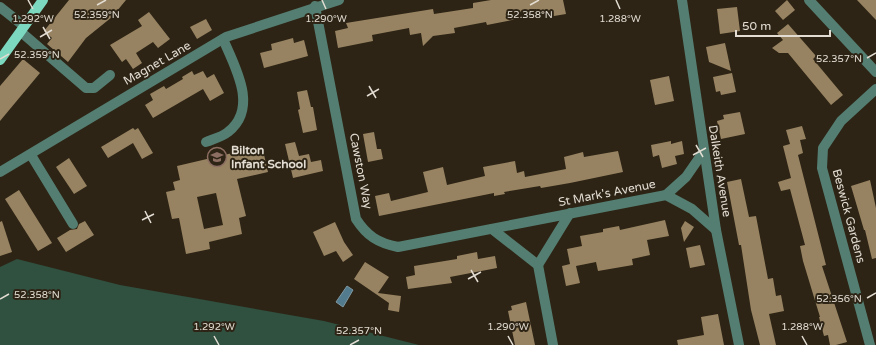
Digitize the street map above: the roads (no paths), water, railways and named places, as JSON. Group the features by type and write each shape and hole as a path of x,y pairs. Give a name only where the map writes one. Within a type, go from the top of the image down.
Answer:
{"main road":[{"path":"0,60 43,0"}],"street":[{"name":"Magnet Lane","path":"0,172 31,155 146,83 222,39 315,6 339,0"},
{"name":"Dalkeith Avenue","path":"682,0 716,230 739,345"},
{"path":"809,0 876,72"},
{"name":"Cawston Way","path":"315,6 356,219 362,228 370,237 382,244 398,247 492,229"},
{"path":"0,7 86,88 94,88 110,75"},
{"path":"206,142 221,136 232,128 244,105 240,83 222,39"},
{"name":"Beswick Gardens","path":"870,345 822,168 822,148 841,121 876,89"},
{"path":"666,195 686,177 704,151"},
{"path":"31,155 73,224"},
{"name":"St Mark's Avenue","path":"492,229 666,195 692,209 716,230"},
{"path":"552,345 538,265 570,213"},
{"path":"492,229 538,265"}],"water":[{"path":"347,286 353,290 343,307 336,302"}],"place":[{"name":"Bilton Infant School","path":"217,157"}]}
